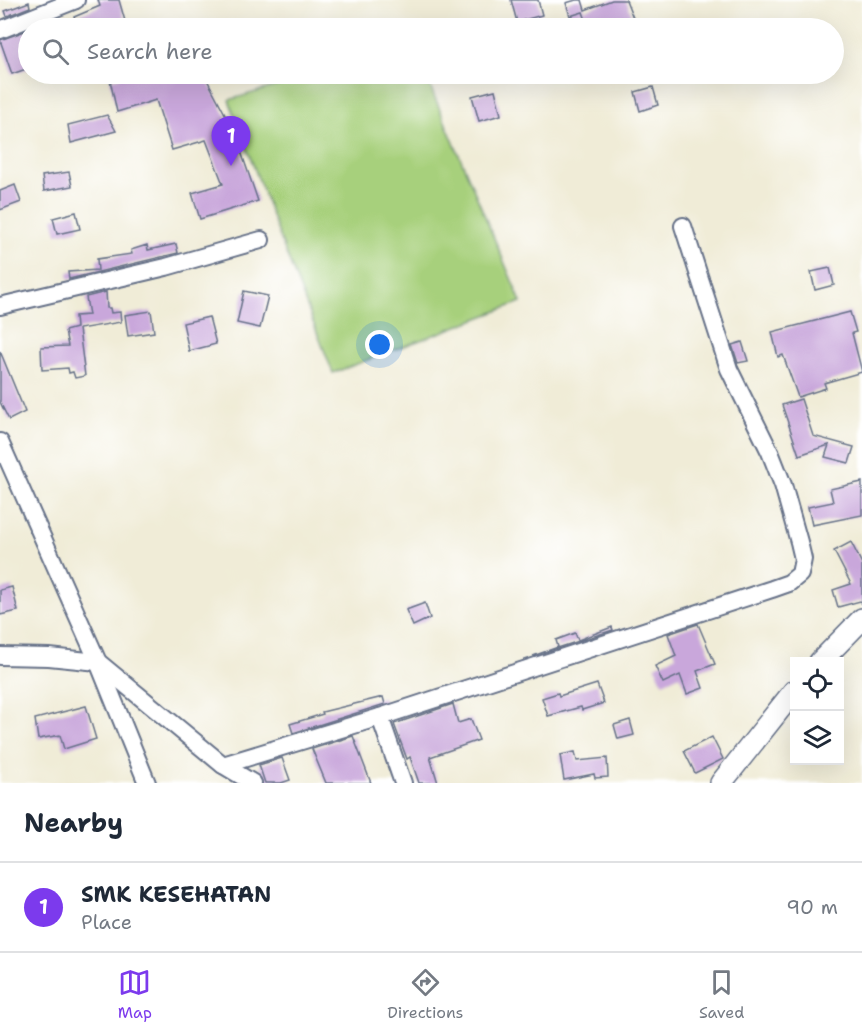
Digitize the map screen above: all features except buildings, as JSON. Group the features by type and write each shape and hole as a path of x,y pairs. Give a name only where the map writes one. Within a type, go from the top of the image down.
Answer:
{"street":[{"path":"30,18 75,0"},
{"path":"0,30 18,23"},
{"path":"224,765 380,717 771,589 789,583 800,574 803,559 783,485 770,452 729,369 683,226"},
{"path":"0,306 166,267 261,240"},
{"path":"0,442 98,662 147,783"},
{"path":"825,657 862,619"},
{"path":"0,656 49,657 98,662 224,765 253,783"},
{"path":"721,783 790,697"},
{"path":"380,717 403,783"}],"green space":[{"path":"283,84 429,84 521,302 333,373 229,100"}],"place":[{"name":"SMK KESEHATAN","path":"231,166"}]}
